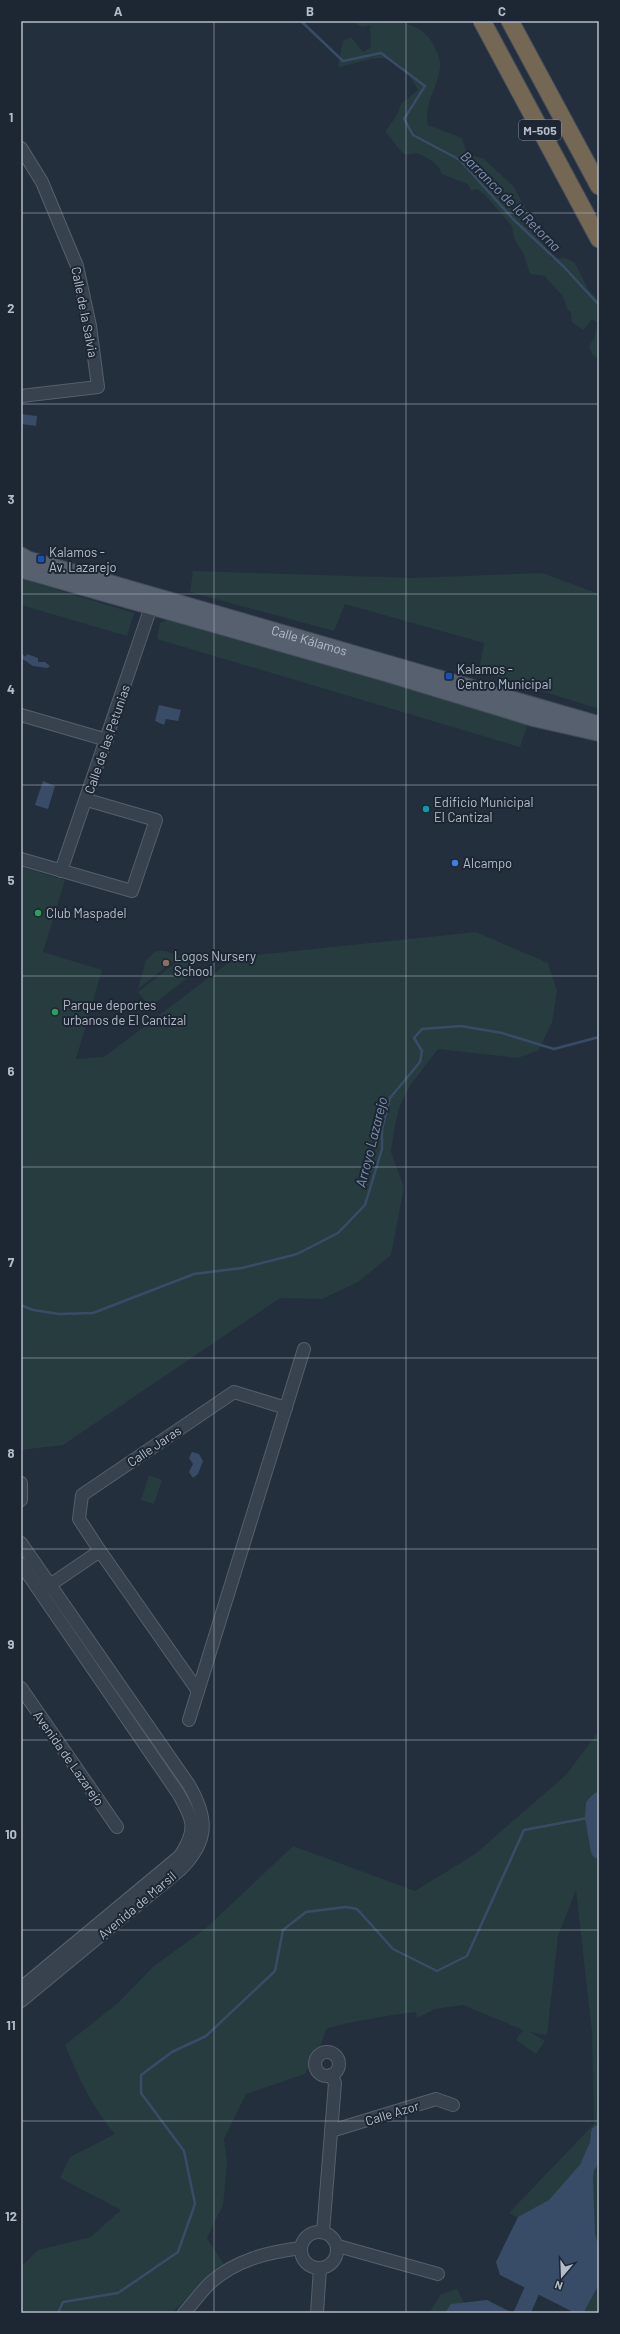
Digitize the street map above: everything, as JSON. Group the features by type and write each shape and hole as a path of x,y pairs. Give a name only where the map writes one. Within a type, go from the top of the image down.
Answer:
{"highway":[{"name":"M-505","path":"482,21 599,238"},
{"name":"M-505","path":"510,21 599,186"}],"main road":[{"name":"Calle Kálamos","path":"21,555 28,559 599,724"},
{"name":"Calle Kálamos","path":"21,570 468,697 535,719 599,733"}],"street":[{"name":"Calle de la Salvia","path":"21,148 42,182 77,266 90,326 98,387 21,396"},
{"name":"Calle de las Petunias","path":"62,871 151,607"},
{"path":"21,715 107,740"},
{"path":"21,859 132,891 156,820 87,800"},
{"path":"189,1720 304,1349"},
{"name":"Calle Jaras","path":"198,1691 79,1519 82,1495 234,1392 286,1408"},
{"path":"21,1483 21,1500"},
{"path":"21,1543 51,1584"},
{"path":"21,1564 40,1591 100,1551"},
{"name":"Avenida de Marsil","path":"21,2001 193,1857 203,1832 203,1819 197,1799 189,1785 51,1584"},
{"name":"Avenida de Marsil","path":"21,1988 180,1856 192,1835 193,1825 178,1793 40,1591"},
{"name":"Avenida de Lazarejo","path":"21,1688 118,1827"},
{"path":"323,2232 334,2083 331,2075"},
{"name":"Calle Azor","path":"331,2131 436,2099 453,2105"},
{"path":"323,2232 335,2239 338,2246 334,2261 320,2268 313,2267 306,2262 302,2256 301,2248 308,2235 323,2232"},
{"path":"338,2246 438,2274"},
{"path":"184,2313 211,2283 238,2264 269,2252 301,2248"},
{"path":"317,2313 320,2268"}],"green space":[{"path":"351,21 399,22 420,30 429,37 437,53 440,66 439,75 427,110 428,125 462,138 467,154 484,159 514,187 552,259 565,258 575,263 588,289 599,301 599,360 592,354 589,346 595,337 597,322 592,319 583,330 572,322 571,312 567,309 565,300 561,294 545,276 530,274 524,255 514,238 512,226 485,195 477,189 471,190 468,184 442,174 435,163 425,157 417,153 406,155 386,133 387,129 397,115 401,104 418,90 410,76 402,67 394,61 385,58 376,58 340,67 338,66 343,41 351,37 363,52 371,47 370,25 362,27"},
{"path":"193,571 414,578 542,573 599,594 599,709 485,673 480,665 484,643 345,604 334,631 190,592"},
{"path":"21,579 134,613 127,636 21,605"},
{"path":"167,620 524,722 527,726 520,747 157,639 160,623"},
{"path":"21,867 65,880 43,952 102,970 76,1059 104,1057 236,957 476,932 548,963 557,991 552,1022 539,1050 518,1058 438,1049 409,1087 399,1108 391,1152 404,1187 391,1255 358,1282 322,1299 280,1298 63,1445 21,1450"},
{"path":"156,951 165,951 180,956 138,989 146,960"},
{"path":"183,957 195,972 150,1007 138,992"},
{"path":"149,1475 162,1480 154,1504 141,1500"},
{"path":"599,1731 599,2259 509,2213 594,2124 592,2033 576,1890 558,1936 547,2035 530,2032 545,2041 536,2054 516,2040 523,2030 463,2005 435,2009 417,2018 416,2012 359,2021 326,2029 319,2051 314,2055 305,2074 246,2094 224,2139 227,2164 223,2205 207,2238 225,2266 171,2313 21,2313 21,2267 38,2250 91,2237 121,2210 60,2178 70,2157 115,2134 100,2114 86,2091 65,2045 118,2003 154,1966 205,1929 293,1846 415,1891 475,1854 566,1775"},
{"path":"599,2283 599,2313 585,2313 584,2312"},
{"path":"457,2289 464,2303 487,2300 514,2313 429,2313 441,2294"}],"water":[{"path":"21,414 37,416 36,426 21,424"},
{"path":"21,652 25,657 27,654 38,658 38,662 45,662 50,666 47,668 33,666 21,658"},
{"path":"159,705 181,710 178,721 166,719 164,725 155,721"},
{"path":"43,781 55,786 48,809 35,805"},
{"path":"192,1452 199,1454 203,1461 198,1474 193,1478 189,1472 193,1464 189,1458"},
{"path":"598,2144 593,2178 595,2234 599,2248 599,2284 584,2312 573,2312 500,2275 496,2262 518,2217 549,2200"},
{"path":"487,2300 512,2313 445,2313 451,2304"}],"waterway":[{"name":"Barranco de la Retorna","path":"301,21 343,61 381,53 425,86 404,119 413,135 460,160 514,220 563,266 599,305"},
{"name":"Arroyo Lazarejo","path":"21,1305 33,1310 59,1314 93,1313 194,1274 242,1268 297,1254 338,1233 365,1205 382,1149 382,1129 390,1098 420,1062 422,1051 414,1038 422,1029 461,1026 502,1033 554,1049 599,1037"},
{"path":"599,1800 594,1805 593,1817 599,1851"},
{"path":"58,2313 63,2302 118,2293 178,2252 195,2204 184,2151 141,2093 141,2075 172,2052 206,2036 275,1971 283,1930 306,1912 346,1907 357,1909 393,1949 437,1971 467,1956 524,1830 593,1817"},
{"path":"589,2164 598,2144 599,2133"},
{"path":"522,2313 540,2272"}],"place":[{"name":"Kalamos - Av. Lazarejo","path":"41,559"},
{"name":"Kalamos - Centro Municipal","path":"449,676"},
{"name":"Edificio Municipal El Cantizal","path":"426,809"},
{"name":"Alcampo","path":"455,863"},
{"name":"Club Maspadel","path":"38,913"},
{"name":"Logos Nursery School","path":"166,963"},
{"name":"Parque deportes urbanos de El Cantizal","path":"55,1012"}]}
